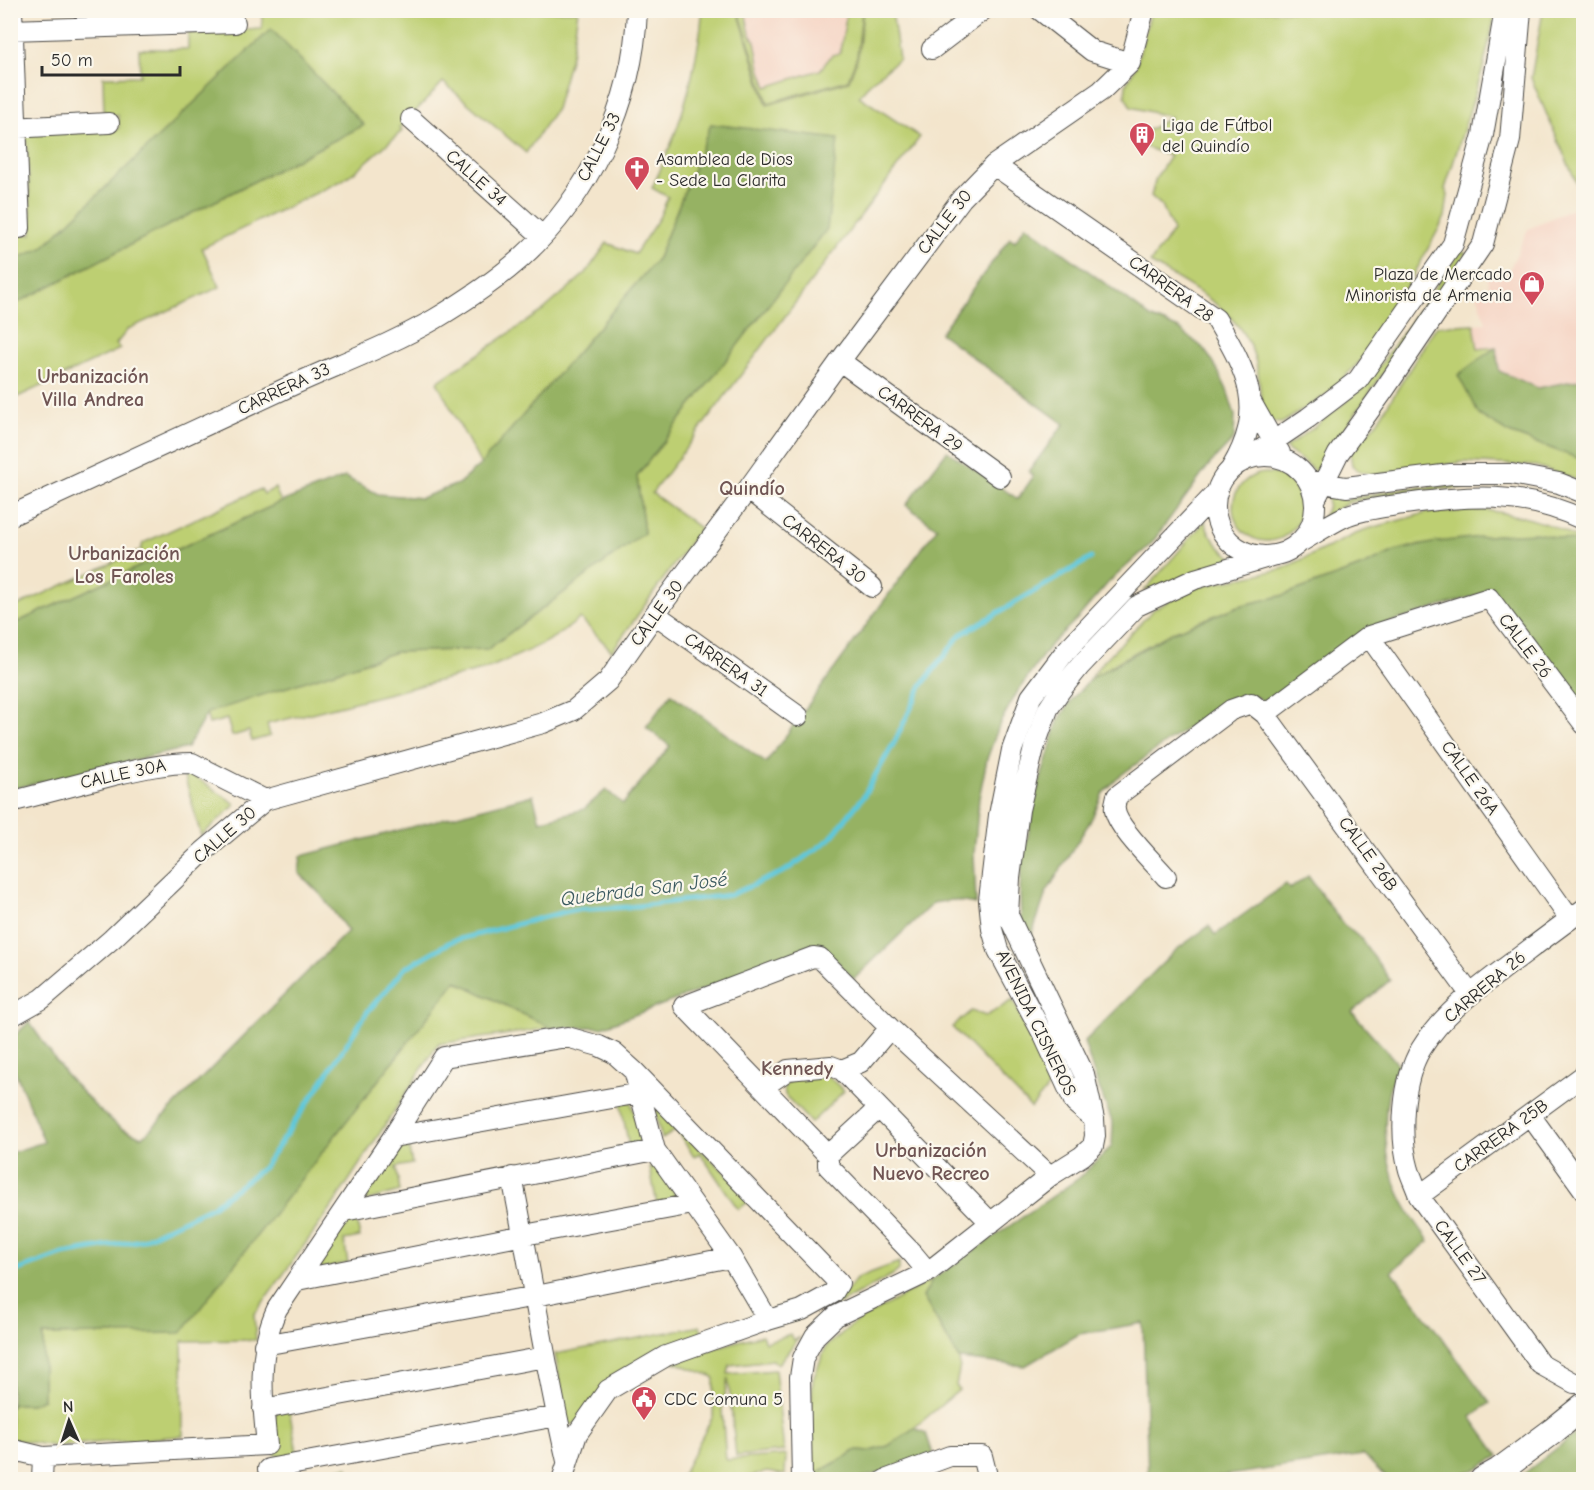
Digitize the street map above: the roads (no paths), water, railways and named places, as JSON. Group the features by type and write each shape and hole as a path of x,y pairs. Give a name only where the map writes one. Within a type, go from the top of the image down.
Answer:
{"street":[{"name":"CALLE 33","path":"542,236 565,209 585,178 618,114 631,64 638,10"},
{"path":"932,49 983,10"},
{"path":"1040,10 1092,51 1130,63 1144,10"},
{"path":"1505,10 1483,135 1453,244 1358,380 1275,435 1220,483 1214,505 1216,518 1229,541 1239,549 1252,555 1265,556 1290,550 1348,515 1445,499 1507,497 1565,511 1584,520"},
{"path":"1300,543 1312,523 1315,488 1483,244 1510,140 1521,10"},
{"path":"15,228 12,24 235,23"},
{"name":"CALLE 30","path":"10,1017 42,999 112,939 203,852 265,801 543,723 574,710 608,681 840,361 962,198 994,165 1101,92 1130,63"},
{"name":"CALLE 34","path":"411,119 542,236"},
{"path":"13,128 109,123"},
{"name":"CARRERA 28","path":"994,165 1216,319 1236,353 1247,378 1250,400 1244,447 1238,465"},
{"name":"CARRERA 33","path":"10,516 433,320 481,290 521,258 542,236"},
{"name":"CARRERA 29","path":"840,361 1000,477"},
{"path":"1250,400 1275,435 1285,460"},
{"path":"1338,454 1352,479 1371,485"},
{"path":"1238,465 1265,456 1285,460 1315,488 1371,485 1451,474 1511,474 1559,483 1584,493"},
{"name":"CARRERA 30","path":"748,489 872,587"},
{"name":"AVENIDA CISNEROS","path":"1094,1119 1075,1102 1044,1036 998,950 992,929 989,900 999,814 1012,750 1031,697 1065,652 1217,492"},
{"name":"AVENIDA CISNEROS","path":"1094,1119 1084,1074 1008,915 1010,878 1019,810 1034,748 1048,709 1060,691 1080,666 1137,606 1195,579 1278,554"},
{"name":"CALLE 26","path":"1369,636 1489,598 1584,724"},
{"name":"CARRERA 31","path":"655,614 798,716"},
{"path":"1166,877 1119,821 1114,810 1117,795 1232,710 1251,703 1265,714 1369,636"},
{"name":"CALLE 26A","path":"1369,636 1577,914"},
{"name":"CALLE 26B","path":"1265,714 1470,994"},
{"name":"CALLE 30A","path":"10,802 162,764 179,763 192,763 265,801"},
{"name":"CARRERA 26","path":"1408,1082 1420,1051 1442,1021 1470,994 1577,914"},
{"path":"928,1272 828,1166 828,1155 684,1006 813,957 820,958 890,1028 1050,1176"},
{"path":"842,1070 861,1062 890,1028"},
{"path":"10,1449 42,1458 267,1445 263,1409 264,1345 277,1309 444,1057 567,1037 614,1053 634,1071 839,1283 833,1293 802,1310 666,1356 608,1390 577,1434 564,1470"},
{"path":"763,1088 788,1070 831,1066 842,1070 991,1223"},
{"path":"634,1071 655,1150 730,1257 768,1320"},
{"name":"CARRERA 25B","path":"1419,1196 1584,1075"},
{"name":"CALLE 27","path":"1408,1082 1404,1110 1404,1141 1409,1169 1419,1196 1540,1364 1574,1383 1584,1383"},
{"path":"393,1137 640,1093"},
{"path":"828,1155 879,1108"},
{"path":"1530,1115 1584,1190"},
{"path":"802,1479 800,1377 803,1358 815,1336 836,1316 928,1272 1050,1176 1082,1156 1093,1146 1094,1119"},
{"path":"344,1211 655,1150"},
{"path":"512,1177 536,1296 564,1470"},
{"path":"297,1280 693,1204"},
{"path":"264,1345 536,1296 730,1257"},
{"path":"802,1310 836,1316"},
{"path":"263,1409 545,1357"},
{"path":"1483,1479 1498,1471 1584,1406"},
{"path":"268,1469 557,1416"},
{"path":"885,1479 950,1456 982,1456 988,1479"},
{"path":"42,1458 42,1479"}],"waterway":[{"name":"Quebrada San José","path":"10,1273 63,1254 142,1240 211,1207 263,1168 368,1011 405,968 452,941 572,910 629,907 730,895 785,871 829,840 863,797 895,741 922,685 960,635 1091,558"}],"place":[{"name":"Liga de Fútbol del Quindío","path":"1142,158"},
{"name":"Asamblea de Dios - Sede La Clarita","path":"637,192"},
{"name":"Plaza de Mercado Minorista de Armenia","path":"1532,307"},
{"name":"CDC Comuna 5","path":"644,1422"}],"district":[{"name":"Urbanización Villa Andrea","path":"93,388"},
{"name":"Quindío","path":"752,488"},
{"name":"Urbanización Los Faroles","path":"124,564"},
{"name":"Kennedy","path":"797,1068"},
{"name":"Urbanización Nuevo Recreo","path":"931,1162"}]}
